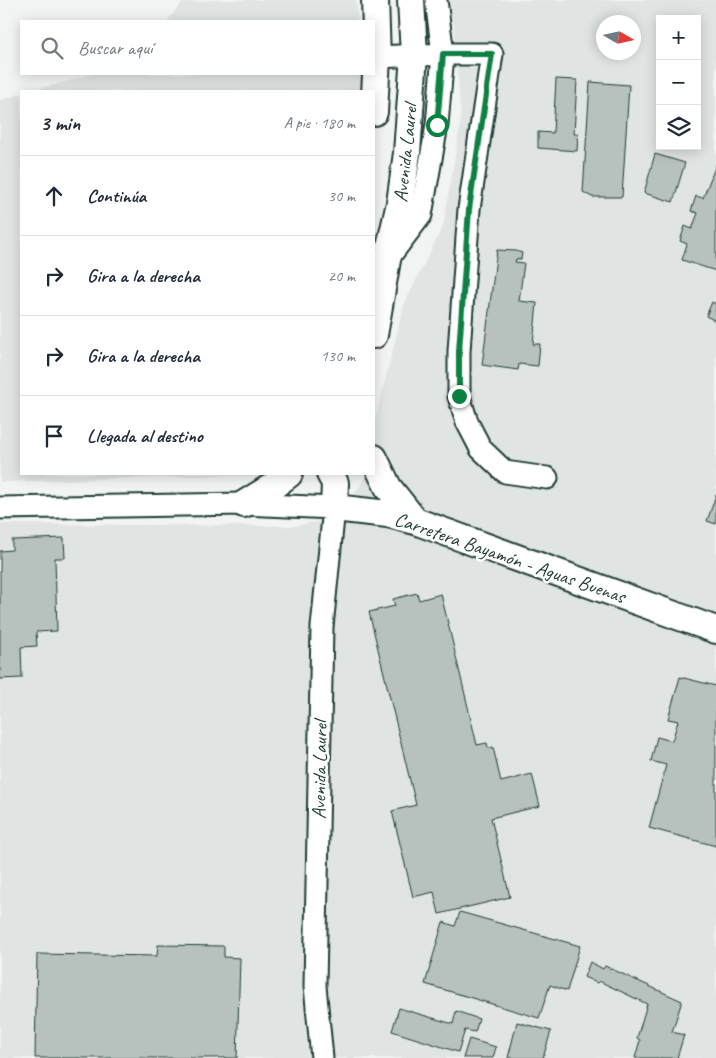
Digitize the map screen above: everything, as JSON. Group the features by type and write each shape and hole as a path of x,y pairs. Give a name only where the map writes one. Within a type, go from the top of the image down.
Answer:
{"main road":[{"name":"Avenida Laurel","path":"375,0 377,57 375,94"},
{"name":"Avenida Laurel","path":"375,329 387,260 400,203 407,152 414,55 411,0"},
{"path":"375,460 388,487 415,521"},
{"path":"244,504 288,475"},
{"name":"Carretera Bayamón - Aguas Buenas","path":"336,485 388,514 415,521 716,630"}],"street":[{"path":"387,260 421,215 437,125 443,54 436,0"},
{"path":"377,57 492,54 469,209 459,351 459,396 467,422 481,449 505,472 547,478"},
{"name":"Carretera Bayamón - Aguas Buenas","path":"0,508 244,504 336,485"},
{"name":"Avenida Laurel","path":"322,1058 315,986 322,626 336,485"}],"shaded area":[{"path":"214,0 356,0 358,20 168,20 182,3"},
{"path":"447,0 716,0 716,1058 0,1058 0,524 296,526 329,519 347,503 366,475 375,475 375,421 404,305 443,226 461,121 454,26"},
{"path":"89,75 362,75 363,90 35,90"},
{"path":"20,94 20,475 229,475 0,482 0,100"}],"building":[{"path":"556,79 577,80 574,134 578,134 577,151 538,148 538,132 553,133"},
{"path":"590,82 629,85 622,197 592,197 583,192"},
{"path":"655,154 685,163 673,202 644,193"},
{"path":"716,165 716,271 682,260 687,244 680,241 685,226 692,229 698,213 691,211 696,196 703,198"},
{"path":"497,250 522,253 521,259 516,259 515,262 524,263 519,301 537,303 533,344 540,344 538,366 519,364 518,370 482,365"},
{"path":"712,302 716,304 716,321 706,316"},
{"path":"716,495 716,524 707,521"},
{"path":"64,538 65,558 55,558 57,631 36,632 37,646 21,647 22,678 0,679 0,551 12,550 12,540"},
{"path":"417,593 419,600 441,594 477,745 487,743 488,748 493,747 501,782 532,774 540,806 491,818 510,897 439,914 434,892 413,897 392,811 416,805 369,612 395,606 393,599"},
{"path":"680,677 716,686 716,846 649,828 666,765 651,761 657,737 672,741 678,721 668,719"},
{"path":"460,912 580,946 567,991 550,985 539,1018 425,984 443,922 455,926"},
{"path":"158,945 224,946 224,957 240,958 237,1058 35,1058 37,954 157,956"},
{"path":"590,962 603,969 605,966 682,1001 672,1032 684,1035 677,1058 635,1058 640,1040 637,1038 647,1004 599,981 597,983 584,977"},
{"path":"399,1008 453,1024 456,1011 479,1019 475,1032 465,1030 458,1052 392,1031"},
{"path":"517,1022 551,1031 543,1058 508,1058"},
{"path":"469,1039 496,1047 493,1058 463,1058"}],"route":[{"path":"437,125 443,54 492,54 469,209 459,351 459,396"}]}
